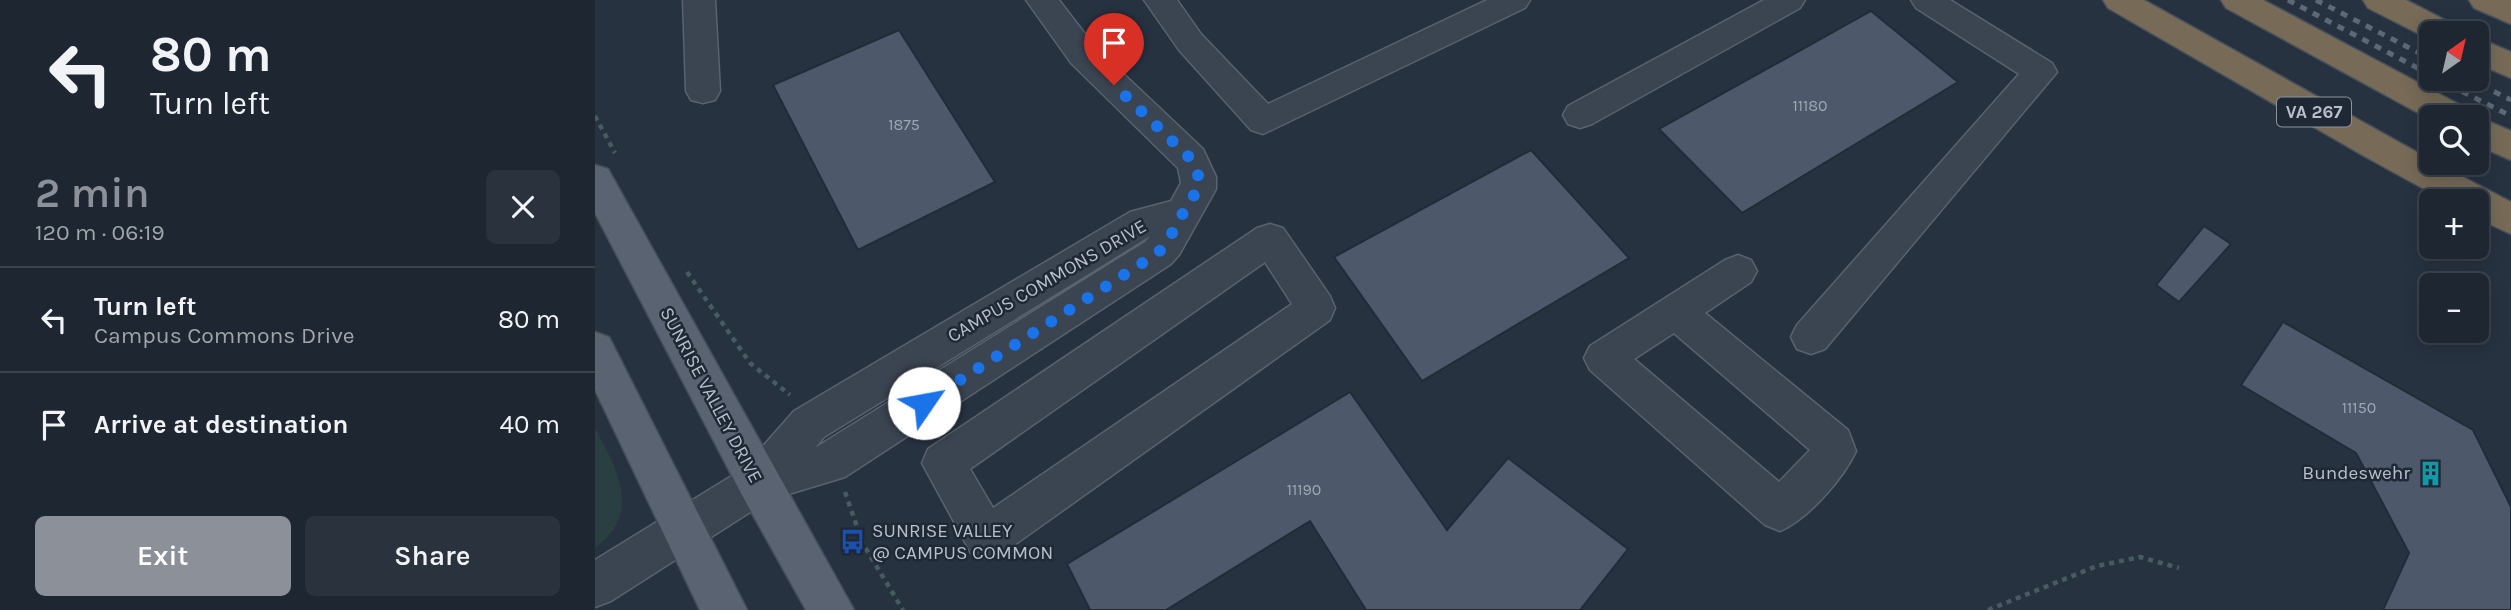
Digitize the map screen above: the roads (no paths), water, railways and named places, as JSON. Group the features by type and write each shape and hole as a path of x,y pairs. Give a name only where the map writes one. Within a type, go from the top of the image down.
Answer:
{"highway":[{"name":"VA 267","path":"2119,0 2376,147 2511,219"},
{"path":"2237,0 2432,105"},
{"path":"2379,0 2420,21"},
{"path":"2484,0 2511,13"},
{"path":"2489,55 2511,66"},
{"path":"2489,136 2511,147"}],"main road":[{"name":"SUNRISE VALLEY DRIVE","path":"607,169 758,483 831,610"},
{"path":"595,349 724,610"}],"street":[{"path":"699,0 702,92"},
{"name":"CAMPUS COMMONS DRIVE","path":"595,585 758,483 810,424 1143,222 1183,213 1192,202 1199,186 1198,172 1191,159 1083,55 1042,0"},
{"path":"1160,0 1190,42 1263,121 1514,0"},
{"path":"1580,115 1789,0"},
{"path":"1811,337 2040,72 1927,0"},
{"path":"1270,239 1316,308 987,538 943,463 1270,239"},
{"path":"1677,312 1833,444 1835,451 1832,457 1780,510 1604,358 1738,271"}],"railway":[{"path":"2288,0 2419,69"},
{"path":"2316,0 2419,53"},
{"path":"2489,89 2511,100"},
{"path":"2461,91 2511,116"}],"place":[{"name":"Bundeswehr","path":"2430,473"},
{"name":"SUNRISE VALLEY @ CAMPUS COMMON","path":"852,542"}]}
